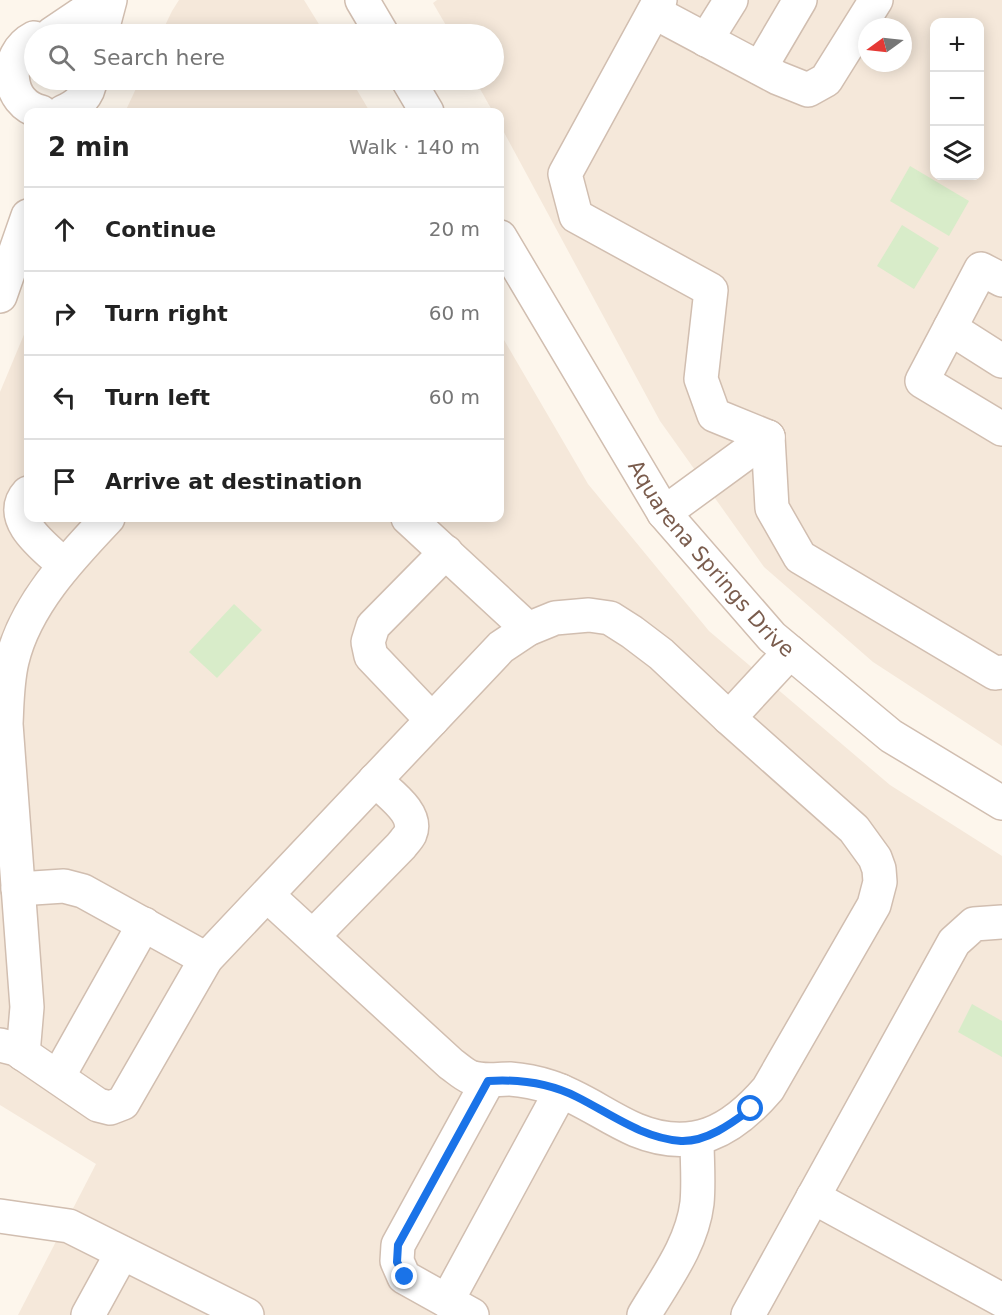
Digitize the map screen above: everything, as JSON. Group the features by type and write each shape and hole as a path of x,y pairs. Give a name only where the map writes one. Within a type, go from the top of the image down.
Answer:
{"street":[{"path":"67,24 83,13 96,0"},
{"path":"104,24 110,0"},
{"path":"362,0 376,24"},
{"path":"706,40 731,0"},
{"path":"760,68 800,0"},
{"path":"768,437 714,415 701,379 711,290 576,216 565,174 657,6 706,40 808,90 825,80 876,0"},
{"path":"18,40 12,78 15,92 27,108"},
{"path":"71,108 84,97 86,90"},
{"path":"414,90 425,108"},
{"path":"0,296 24,227"},
{"name":"Aquarena Springs Drive","path":"504,244 664,513 772,637 891,736 1002,803"},
{"path":"1002,280 981,268 922,381 1002,429"},
{"path":"950,328 1002,361"},
{"path":"664,513 768,437"},
{"path":"768,437 772,508 800,557 995,673 1002,672"},
{"path":"24,497 21,511 24,524 35,538 64,565"},
{"path":"104,522 64,565 24,627 12,659 7,693 6,724 27,1006 12,1049 98,1105 110,1108 123,1103 206,959 501,647 528,629 555,618 589,615 610,618 661,654 854,829 875,858 880,882 874,905 768,1089 751,1109 731,1124 697,1139 682,1141 636,1130 575,1096 529,1081 510,1079 488,1081 469,1076 451,1064 267,895"},
{"path":"412,522 528,629"},
{"path":"432,720 370,656 368,642 373,626 446,552"},
{"path":"729,718 790,652"},
{"path":"313,936 401,846 410,833 411,824 408,812 375,780"},
{"path":"18,889 64,886 83,891 206,959"},
{"path":"747,1315 954,942 974,924 1002,922"},
{"path":"58,1077 144,924"},
{"path":"488,1081 398,1245 397,1262 405,1277 459,1308 561,1091"},
{"path":"644,1315 679,1257 690,1233 697,1204 697,1139"},
{"path":"813,1197 1002,1300"},
{"path":"0,1216 69,1226 247,1315"},
{"path":"88,1315 122,1253"}],"shaded area":[{"path":"179,0 304,0 319,24 166,24"},
{"path":"437,0 1002,0 1002,746 873,662 764,567 660,421 504,132 504,108 491,108 481,90 504,90 504,24 445,24 433,3"},
{"path":"135,90 357,90 368,108 127,108"},
{"path":"24,335 24,522 504,522 504,340 588,484 709,631 890,785 1002,856 1002,1315 18,1315 96,1164 0,1105 0,392"}],"green space":[{"path":"910,166 930,180 969,201 949,236 890,201"},
{"path":"902,225 939,248 914,289 877,266"},
{"path":"234,604 262,630 217,678 189,652"},
{"path":"972,1004 1002,1021 1002,1057 958,1032"}],"route":[{"path":"405,1277 397,1262 398,1245 488,1081 510,1079 550,1086 575,1096 636,1130 682,1141 697,1139 713,1133 731,1124 751,1109"}]}
